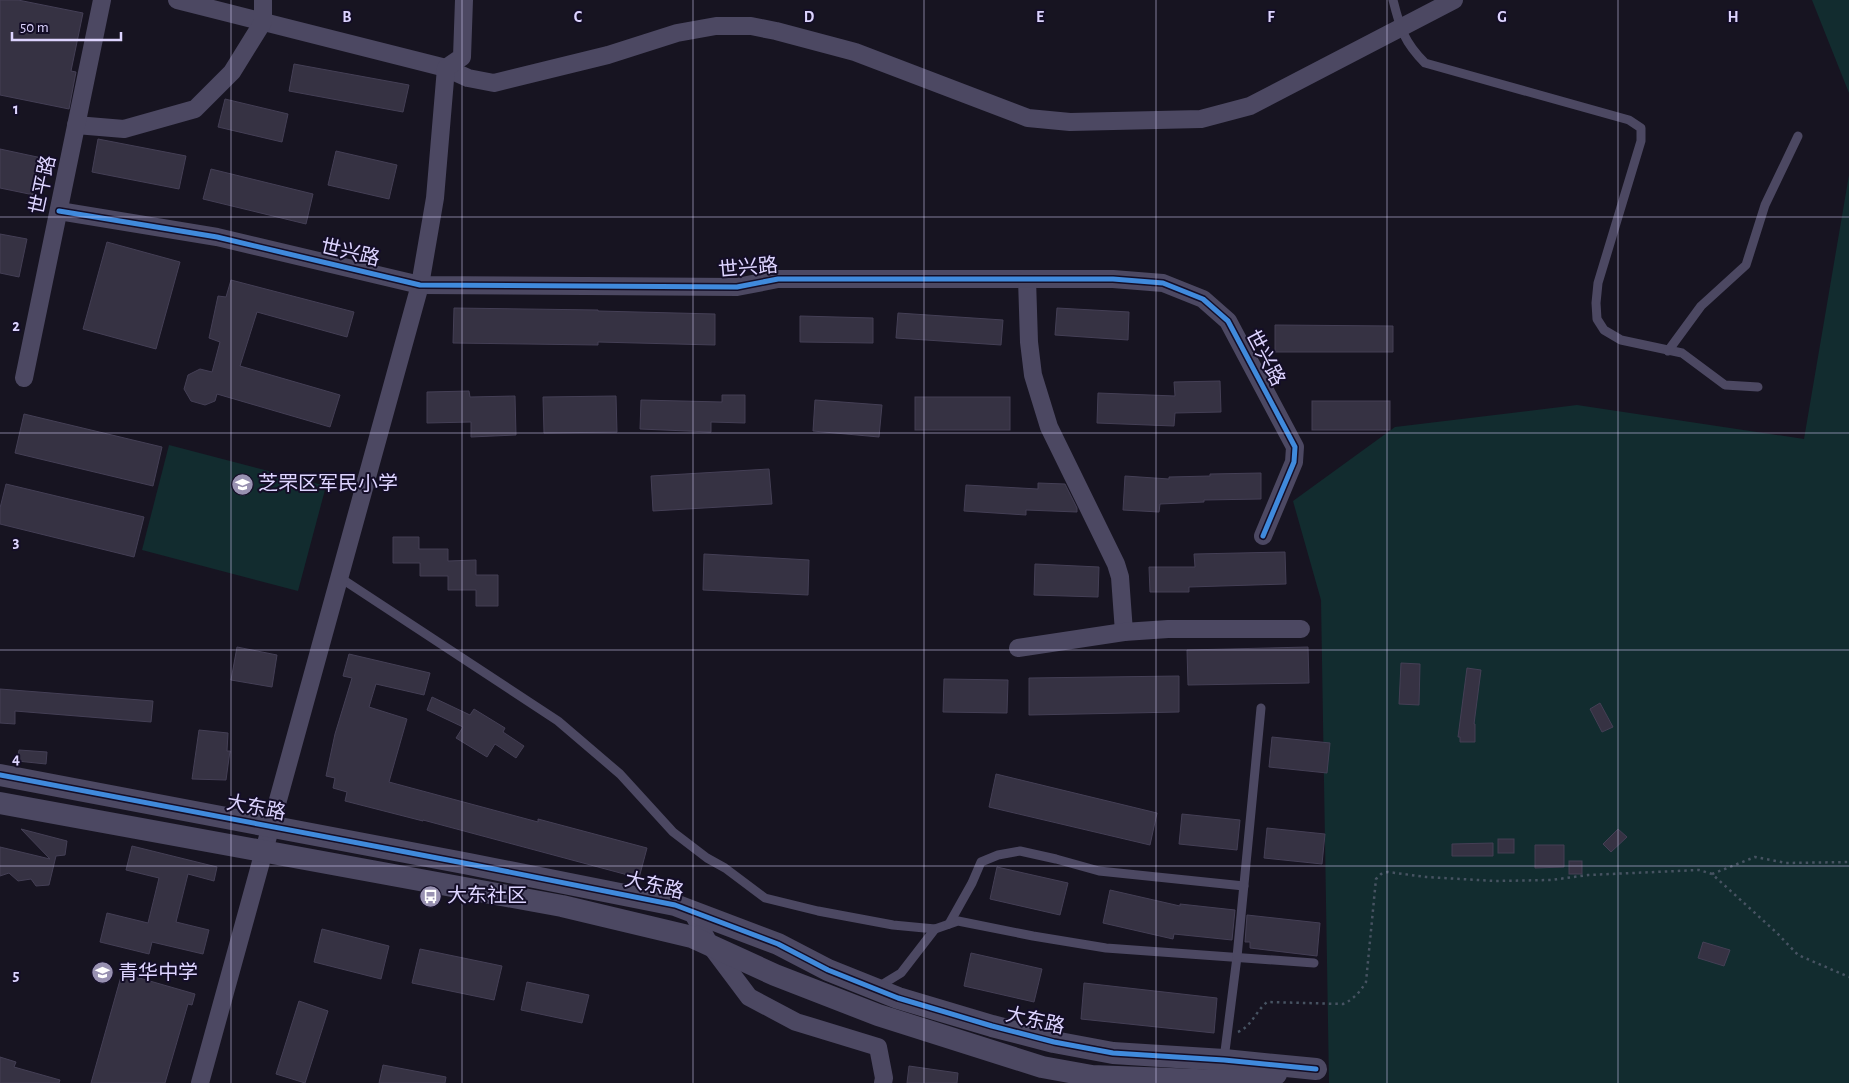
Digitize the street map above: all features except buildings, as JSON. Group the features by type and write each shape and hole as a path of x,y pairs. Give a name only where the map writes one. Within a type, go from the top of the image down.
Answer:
{"street":[{"name":"世平路","path":"24,378 102,0"},
{"path":"177,0 446,68 468,78 494,83 608,56 678,33 716,26 751,26 854,52 1028,118 1070,122 1201,118 1250,106 1454,0"},
{"path":"76,125 124,129 195,109 232,72 263,22 263,0"},
{"path":"446,68 462,57 464,0"},
{"path":"200,1083 420,285 435,198 446,68"},
{"name":"世兴路","path":"59,211 217,237 420,285 737,287 778,279 1113,279 1164,283 1202,299 1228,321 1295,447 1294,462 1263,536"},
{"path":"1027,279 1029,342 1033,375 1049,427 1116,564 1120,577 1124,632"},
{"path":"1018,648 1124,632 1168,629 1301,629"},
{"name":"大东路","path":"0,775 558,881 691,910 778,944 828,970 865,998"},
{"name":"大东路","path":"0,803 562,906 692,937 775,975 865,998 898,998 1054,1042 1223,1071"},
{"path":"691,910 710,945 749,997 796,1022 878,1047 884,1078 883,1083"}],"lane":[{"path":"1393,0 1400,28 1412,50 1425,63 1629,120 1641,128 1641,141 1598,283 1596,318 1604,330 1621,340 1682,354 1725,386 1758,387"},
{"path":"1668,351 1701,306 1746,265 1765,205 1798,136"},
{"path":"339,577 558,721 620,774 673,832 765,898 818,911 893,925 935,929 958,921 1106,948 1314,963"},
{"path":"1223,1071 1237,958 1260,708"},
{"path":"949,924 972,883 981,862 998,855 1020,851 1099,871 1244,886"},
{"path":"865,998 901,973 935,929"}],"path":[{"path":"1712,874 1755,857 1786,863 1849,862"},
{"path":"1227,1037 1247,1028 1258,1010 1268,1002 1343,1004 1352,1000 1361,991 1366,982 1376,879 1381,874 1388,872 1426,877 1495,881 1552,880 1588,876 1699,870 1712,874 1777,933 1798,955 1849,977"}],"green space":[{"path":"1812,0 1849,0 1849,93"},
{"path":"1849,175 1849,1083 1329,1083 1321,600 1293,501 1395,427 1577,405 1804,439"},
{"path":"169,445 326,486 298,591 142,550"}],"cycle path":[{"path":"59,211 217,237 420,285 737,287 778,279 1113,279 1163,283 1203,299 1228,321 1295,447 1294,462 1263,536"},
{"path":"0,775 675,905 778,944 828,970 898,998 1054,1042 1113,1053 1224,1060 1316,1069"}],"place":[{"name":"芝罘区军民小学","path":"242,484"},
{"name":"大东社区","path":"431,896"},
{"name":"青华中学","path":"102,973"}]}
